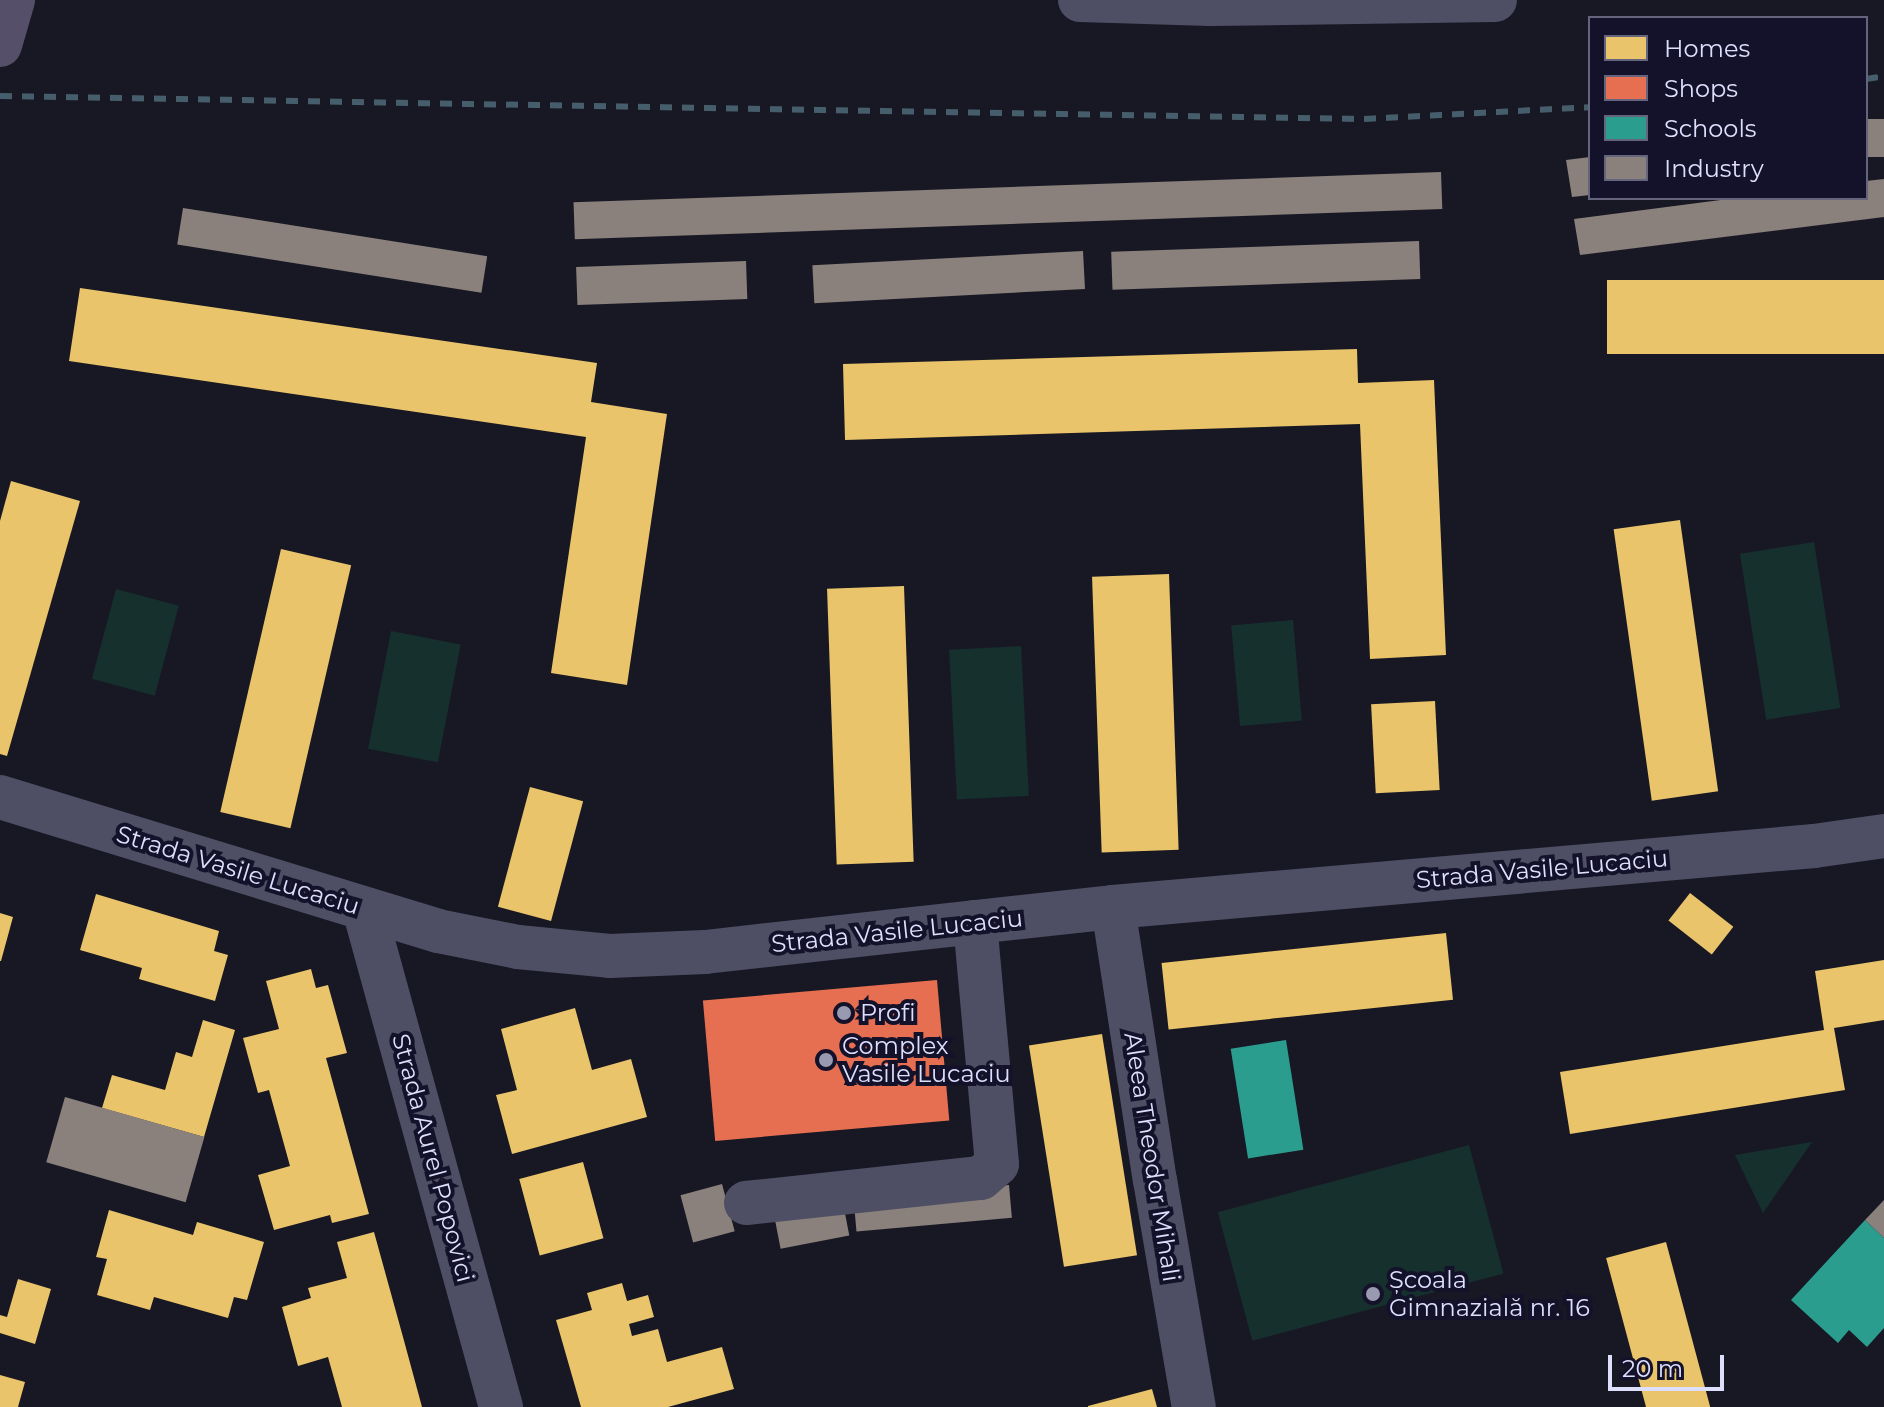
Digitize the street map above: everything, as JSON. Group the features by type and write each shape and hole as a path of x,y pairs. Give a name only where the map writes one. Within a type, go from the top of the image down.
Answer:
{"main road":[{"path":"0,45 13,0"}],"street":[{"path":"1080,0 1210,4 1495,0"},
{"name":"Strada Vasile Lucaciu","path":"0,797 364,909 499,944 610,956 705,952 1113,907 1814,846"},
{"path":"1814,846 1884,836"},
{"path":"1814,846 1884,848"},
{"name":"Aleea Theodor Mihali","path":"1113,907 1194,1407"},
{"name":"Strada Aurel Popovici","path":"364,909 501,1407"},
{"path":"746,1203 981,1178 997,1164 975,922"}],"green space":[{"path":"1814,542 1840,708 1766,720 1740,554"},
{"path":"116,589 179,606 155,696 92,679"},
{"path":"1293,620 1302,721 1240,726 1231,625"},
{"path":"391,631 461,645 438,762 368,749"},
{"path":"1021,646 1029,796 957,800 949,650"},
{"path":"1812,1142 1763,1213 1735,1155"},
{"path":"1469,1145 1503,1273 1252,1341 1218,1212"}],"building: Homes":[{"path":"1607,280 1884,280 1884,354 1607,354"},
{"path":"80,288 597,363 591,402 667,414 627,685 551,673 586,437 69,361"},
{"path":"1357,349 1358,383 1434,380 1446,655 1370,659 1360,424 845,440 843,364"},
{"path":"11,481 80,501 7,756 0,754 0,521"},
{"path":"1680,520 1718,791 1652,801 1614,529"},
{"path":"281,549 351,565 290,828 220,812"},
{"path":"1169,574 1179,850 1102,853 1092,577"},
{"path":"904,586 914,862 837,865 827,589"},
{"path":"1435,701 1440,790 1376,793 1371,704"},
{"path":"530,787 583,801 551,921 498,907"},
{"path":"1690,893 1733,927 1712,954 1668,921"},
{"path":"96,894 219,931 214,951 228,955 215,1001 139,979 142,968 80,950"},
{"path":"0,913 13,917 1,961 0,961"},
{"path":"1446,933 1453,1000 1169,1030 1162,963"},
{"path":"1884,960 1884,1020 1834,1028 1845,1090 1570,1134 1560,1072 1824,1030 1815,971"},
{"path":"311,969 316,988 328,985 347,1053 326,1058 369,1214 332,1223 330,1215 274,1230 258,1175 290,1166 269,1090 258,1093 243,1038 279,1029 266,981"},
{"path":"575,1008 592,1070 631,1059 647,1117 512,1154 496,1095 517,1090 501,1029"},
{"path":"203,1020 235,1030 204,1137 102,1108 112,1075 165,1090 176,1052 192,1057"},
{"path":"1102,1034 1137,1255 1064,1267 1029,1046"},
{"path":"583,1162 603,1238 540,1255 519,1179"},
{"path":"109,1210 193,1235 197,1222 264,1242 247,1300 234,1297 228,1318 154,1297 150,1310 97,1295 107,1259 96,1257"},
{"path":"374,1232 422,1407 342,1407 328,1357 298,1366 282,1307 311,1298 308,1288 347,1278 337,1242"},
{"path":"1666,1242 1710,1407 1646,1407 1606,1258"},
{"path":"18,1279 51,1289 35,1344 0,1333 0,1315 7,1317"},
{"path":"622,1283 627,1301 648,1295 654,1317 629,1324 632,1336 658,1329 667,1362 722,1347 734,1389 668,1407 581,1407 556,1320 592,1310 587,1293"},
{"path":"0,1375 25,1382 18,1407 0,1407"},
{"path":"1152,1389 1157,1407 1088,1407 1088,1406"}],"building: Shops":[{"name":"Complex Vasile Lucaciu","path":"937,980 949,1120 715,1141 703,1000"}],"building: Schools":[{"path":"1286,1040 1303,1150 1248,1158 1231,1049"},
{"path":"1865,1220 1884,1238 1884,1328 1867,1347 1849,1330 1838,1343 1791,1300"}],"building: Industry":[{"path":"1868,119 1884,119 1884,157 1868,157"},
{"path":"1588,157 1588,195 1572,197 1566,160"},
{"path":"1441,172 1442,209 575,239 574,202"},
{"path":"1884,179 1884,217 1580,255 1574,219 1721,200 1868,200 1868,181"},
{"path":"183,208 487,256 481,293 177,245"},
{"path":"1419,241 1420,279 1113,290 1111,252"},
{"path":"1083,251 1085,289 814,303 812,265"},
{"path":"746,261 747,299 577,305 576,267"},
{"path":"65,1097 204,1137 186,1202 46,1162"},
{"path":"722,1184 735,1231 693,1242 680,1195"},
{"path":"1009,1185 1012,1218 856,1231 854,1199"},
{"path":"1884,1200 1884,1238 1865,1220"},
{"path":"843,1203 849,1235 781,1249 774,1216"}],"railway":[{"path":"1868,79 1884,76"},
{"path":"0,96 1364,119 1588,107"}],"place":[{"name":"Profi","path":"844,1013"},
{"name":"Complex Vasile Lucaciu","path":"826,1060"},
{"name":"Școala Gimnazială nr. 16","path":"1373,1294"}]}
